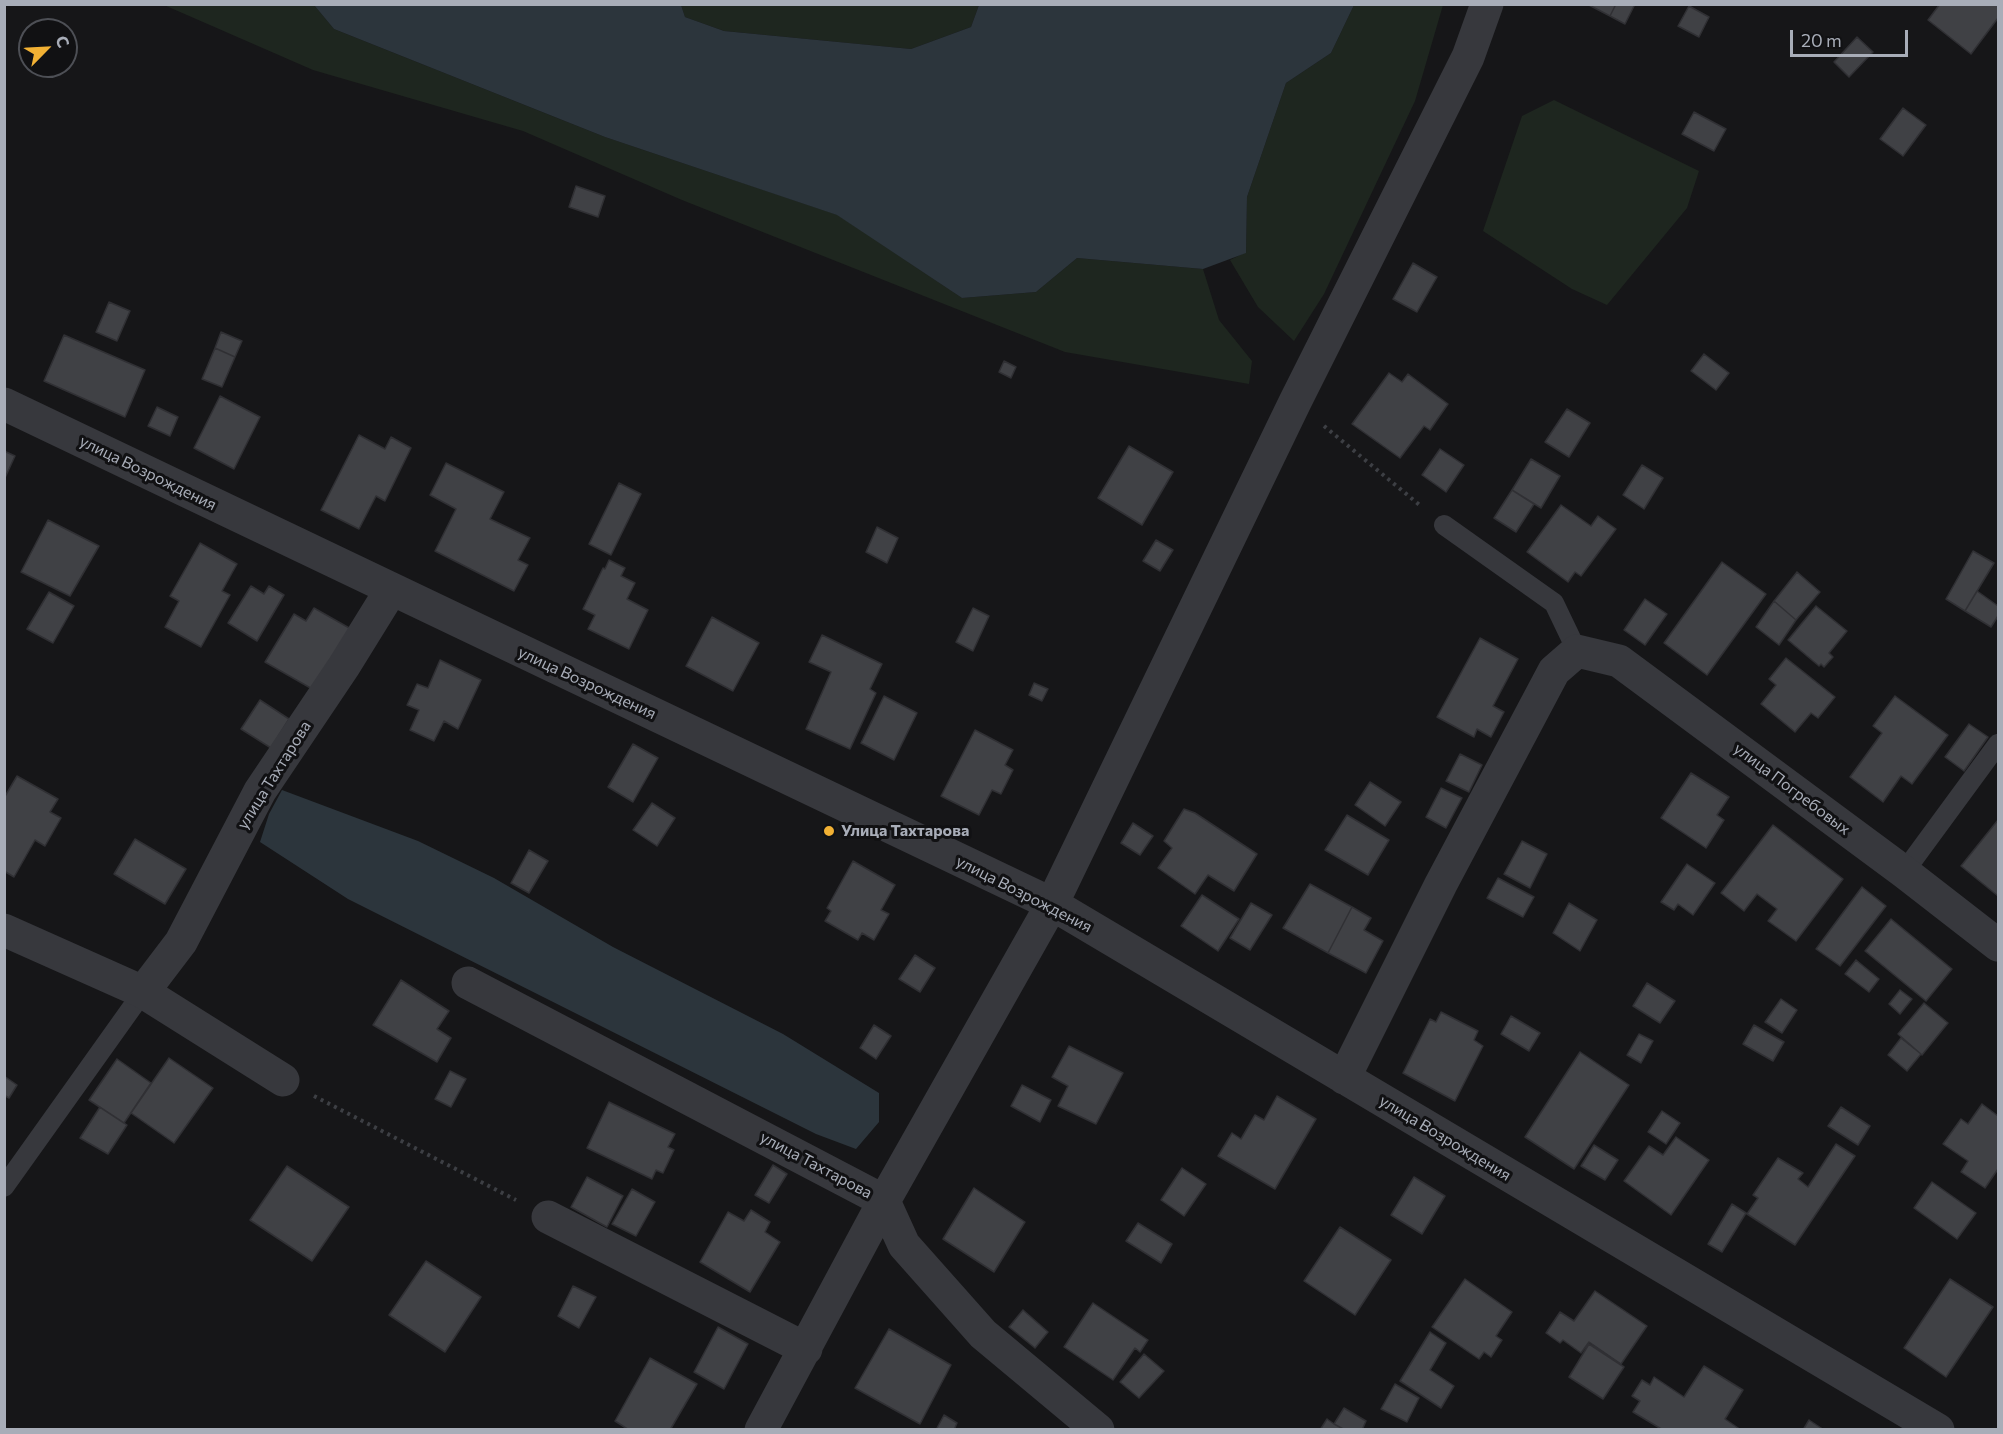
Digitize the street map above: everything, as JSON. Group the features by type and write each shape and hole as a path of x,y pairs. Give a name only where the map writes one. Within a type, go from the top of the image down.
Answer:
{"street":[{"path":"761,1430 884,1201 1052,904 1295,402 1468,57 1487,4"},
{"name":"улица Возрождения","path":"4,404 1052,904 1938,1430"},
{"name":"улица Тахтарова","path":"143,992 181,942 260,791 344,666 391,590"},
{"path":"1344,1078 1442,884 1554,671 1577,651"},
{"name":"улица Погребовых","path":"1577,651 1619,661 1904,872 1998,945"},
{"path":"4,930 143,992 283,1080"},
{"name":"улица Тахтарова","path":"468,983 884,1201 904,1245 983,1334 1098,1430"},
{"path":"548,1217 806,1348"}],"lane":[{"path":"1444,525 1554,603 1577,651"},
{"path":"1904,872 1998,744"},
{"path":"4,1186 143,992"}],"path":[{"path":"1295,402 1444,525"},
{"path":"283,1080 548,1217"}],"shaded area":[{"path":"164,5 314,5 334,29 605,137 838,215 962,298 1036,292 1077,258 1203,269 1219,320 1252,361 1249,384 1065,352 682,200 523,131 313,70"},
{"path":"314,5 681,5 685,17 724,31 911,49 971,27 979,5 1354,5 1331,53 1286,83 1247,197 1246,253 1203,269 1077,258 1036,292 962,298 837,215 605,137 334,29"},
{"path":"681,5 979,5 971,27 911,49 724,31 685,17"},
{"path":"1354,5 1443,5 1415,101 1324,294 1294,341 1258,307 1230,260 1246,252 1247,197 1286,83 1331,53"},
{"path":"1554,100 1699,171 1687,208 1607,305 1572,289 1483,231 1522,116"},
{"path":"282,790 418,841 494,878 613,947 783,1034 879,1093 879,1122 856,1149 816,1134 348,899 260,842 269,814"}],"building":[{"path":"1587,4 1616,4 1610,16"},
{"path":"1616,4 1635,4 1625,24 1610,16"},
{"path":"1940,4 1998,4 1998,18 1971,54 1928,20"},
{"path":"1689,6 1709,17 1699,37 1678,26"},
{"path":"1857,37 1873,52 1849,77 1834,62"},
{"path":"1903,108 1926,125 1903,156 1880,139"},
{"path":"1694,112 1726,129 1714,151 1682,134"},
{"path":"576,186 605,196 598,217 569,207"},
{"path":"1413,263 1437,277 1417,312 1393,299"},
{"path":"109,302 130,311 117,341 96,332"},
{"path":"221,332 242,341 235,357 215,348"},
{"path":"64,335 145,370 125,417 44,381"},
{"path":"215,348 235,357 222,387 202,379"},
{"path":"1704,354 1729,373 1716,390 1691,371"},
{"path":"1004,361 1016,367 1011,378 999,372"},
{"path":"1389,373 1402,382 1408,374 1448,404 1430,430 1424,426 1400,458 1352,424"},
{"path":"220,396 260,417 234,469 194,448"},
{"path":"157,407 178,417 170,436 148,426"},
{"path":"1567,409 1590,423 1569,457 1545,442"},
{"path":"359,435 385,449 391,437 411,448 385,501 376,496 359,529 321,510"},
{"path":"1129,446 1173,472 1142,525 1098,498"},
{"path":"1440,449 1464,465 1446,492 1422,475"},
{"path":"4,451 15,456 4,480"},
{"path":"1531,459 1560,476 1541,508 1512,490"},
{"path":"446,463 504,492 490,519 530,538 518,560 528,565 514,591 435,551 456,509 430,495"},
{"path":"1642,465 1663,478 1644,509 1623,495"},
{"path":"619,483 641,494 611,555 589,544"},
{"path":"1512,490 1534,504 1516,532 1494,518"},
{"path":"1561,505 1591,526 1598,516 1616,529 1581,576 1575,572 1568,582 1527,552"},
{"path":"48,520 99,546 70,596 21,572"},
{"path":"877,527 898,538 887,563 866,552"},
{"path":"1156,540 1173,550 1160,571 1143,561"},
{"path":"200,543 237,564 222,591 230,595 201,647 165,627 179,601 170,596"},
{"path":"1973,551 1994,563 1965,611 1946,599"},
{"path":"609,560 625,568 621,576 635,583 627,599 648,610 629,649 588,629 595,615 583,609"},
{"path":"1722,562 1766,594 1707,675 1664,643"},
{"path":"1797,572 1820,592 1796,620 1774,601"},
{"path":"251,586 264,594 269,586 284,595 257,641 228,623"},
{"path":"1977,591 1998,606 1998,616 1991,627 1965,611"},
{"path":"49,592 74,606 53,643 27,629"},
{"path":"1645,599 1667,614 1645,645 1624,630"},
{"path":"1774,601 1796,620 1779,645 1756,627"},
{"path":"1816,606 1847,631 1829,653 1833,657 1824,667 1821,664 1819,666 1788,640"},
{"path":"314,608 351,629 314,690 265,662 294,614 306,621"},
{"path":"973,608 989,616 973,651 956,642"},
{"path":"712,617 759,643 733,691 686,666"},
{"path":"822,635 882,664 870,689 876,693 850,749 806,729 831,672 809,662"},
{"path":"1480,638 1518,659 1493,706 1504,712 1491,737 1477,729 1474,737 1437,717"},
{"path":"1786,658 1835,697 1818,718 1811,713 1795,732 1761,704 1776,685 1769,679"},
{"path":"440,660 481,680 458,729 444,721 434,741 410,730 419,710 407,705 417,684 428,688"},
{"path":"1034,683 1048,689 1042,701 1029,695"},
{"path":"884,696 917,713 894,760 861,743"},
{"path":"1895,696 1948,735 1912,784 1901,776 1883,802 1850,777 1882,733 1873,726"},
{"path":"260,700 289,719 271,748 241,729"},
{"path":"1969,724 1988,737 1964,771 1945,757"},
{"path":"975,730 1013,750 1005,765 1013,770 1001,794 992,790 979,815 941,796"},
{"path":"633,744 658,758 633,802 608,787"},
{"path":"1460,754 1482,765 1469,792 1446,781"},
{"path":"1691,773 1729,797 1717,815 1724,820 1706,848 1661,818"},
{"path":"17,776 58,799 50,812 61,818 45,846 35,840 14,877 4,871 4,798"},
{"path":"1370,782 1401,802 1385,826 1355,805"},
{"path":"1441,788 1462,798 1446,828 1426,817"},
{"path":"652,803 675,818 657,846 633,830"},
{"path":"1184,809 1195,813 1257,854 1234,891 1208,875 1195,894 1158,868 1172,848 1164,841"},
{"path":"1347,815 1389,840 1368,875 1325,850"},
{"path":"1998,820 1998,896 1961,866"},
{"path":"1133,823 1153,836 1140,855 1121,843"},
{"path":"1773,825 1843,879 1796,941 1768,921 1777,909 1757,894 1744,911 1721,893"},
{"path":"135,839 186,869 165,904 114,874"},
{"path":"1522,841 1547,854 1530,888 1504,874"},
{"path":"529,850 548,861 529,893 511,883"},
{"path":"853,861 895,885 881,910 889,914 874,940 862,933 858,940 825,921 831,911 827,908"},
{"path":"1687,864 1715,883 1693,915 1678,904 1674,910 1661,902"},
{"path":"1498,878 1534,897 1523,917 1487,898"},
{"path":"1310,884 1352,907 1328,953 1283,928"},
{"path":"1862,887 1886,906 1840,966 1816,949"},
{"path":"1202,895 1239,919 1218,951 1181,926"},
{"path":"1251,903 1272,915 1250,950 1230,938"},
{"path":"1569,903 1597,920 1580,951 1553,933"},
{"path":"1352,907 1371,918 1364,930 1383,941 1366,973 1328,953"},
{"path":"1891,919 1952,969 1926,1001 1865,951"},
{"path":"915,955 935,968 920,992 899,979"},
{"path":"1856,960 1879,979 1869,992 1845,974"},
{"path":"401,980 449,1011 437,1029 451,1038 437,1062 373,1025"},
{"path":"1647,983 1675,1001 1660,1023 1633,1006"},
{"path":"1900,990 1912,999 1900,1014 1889,1004"},
{"path":"1781,999 1797,1010 1782,1033 1765,1022"},
{"path":"1924,1003 1948,1023 1922,1055 1898,1034"},
{"path":"1441,1012 1478,1031 1474,1040 1483,1046 1455,1101 1403,1073 1430,1019 1436,1022"},
{"path":"1511,1016 1540,1033 1529,1051 1501,1034"},
{"path":"874,1025 891,1036 876,1059 860,1048"},
{"path":"1754,1025 1784,1042 1773,1061 1743,1044"},
{"path":"1639,1034 1653,1041 1641,1063 1627,1055"},
{"path":"1901,1038 1921,1054 1907,1071 1888,1055"},
{"path":"1069,1046 1123,1073 1096,1124 1058,1106 1068,1086 1052,1077"},
{"path":"1580,1052 1629,1085 1574,1169 1525,1137"},
{"path":"169,1058 213,1088 174,1143 131,1113"},
{"path":"117,1059 151,1083 124,1123 89,1100"},
{"path":"450,1071 466,1079 451,1107 435,1099"},
{"path":"4,1076 17,1085 9,1098 4,1095"},
{"path":"1022,1085 1051,1100 1040,1122 1011,1106"},
{"path":"1277,1096 1316,1119 1275,1189 1218,1156 1232,1133 1241,1139 1255,1115 1264,1120"},
{"path":"609,1102 675,1134 668,1147 674,1150 663,1173 656,1170 652,1179 587,1148"},
{"path":"1982,1104 1998,1116 1998,1169 1985,1188 1961,1172 1968,1161 1943,1144 1961,1119 1968,1124"},
{"path":"100,1107 127,1125 108,1154 80,1138"},
{"path":"1841,1107 1870,1126 1858,1145 1828,1126"},
{"path":"1662,1111 1680,1123 1666,1144 1648,1132"},
{"path":"1676,1137 1709,1160 1671,1215 1624,1181 1649,1146 1663,1155"},
{"path":"1836,1144 1855,1156 1795,1245 1747,1214 1758,1198 1753,1195 1778,1158 1803,1173 1798,1179 1808,1187"},
{"path":"1594,1145 1618,1160 1605,1180 1581,1166"},
{"path":"773,1165 787,1174 769,1203 755,1195"},
{"path":"287,1166 349,1207 312,1261 250,1220"},
{"path":"1182,1168 1206,1184 1184,1216 1161,1200"},
{"path":"587,1177 623,1196 607,1227 571,1207"},
{"path":"1414,1177 1445,1196 1422,1234 1391,1215"},
{"path":"1932,1182 1976,1213 1957,1239 1914,1208"},
{"path":"974,1188 1025,1222 994,1272 943,1239"},
{"path":"632,1189 655,1202 636,1236 612,1224"},
{"path":"1732,1204 1746,1213 1722,1252 1708,1244"},
{"path":"751,1210 770,1222 765,1232 780,1242 750,1292 700,1262 728,1212 744,1221"},
{"path":"1138,1223 1172,1244 1161,1263 1126,1241"},
{"path":"1340,1227 1391,1260 1355,1315 1304,1281"},
{"path":"426,1261 481,1297 445,1352 389,1315"},
{"path":"1465,1279 1512,1312 1496,1336 1502,1340 1491,1357 1484,1352 1479,1359 1432,1327"},
{"path":"1950,1279 1993,1307 1946,1377 1904,1348"},
{"path":"573,1286 596,1297 579,1328 558,1316"},
{"path":"1595,1291 1647,1326 1621,1364 1589,1342 1581,1353 1563,1340 1560,1343 1546,1333 1560,1312 1574,1321"},
{"path":"1093,1303 1148,1340 1140,1352 1135,1348 1113,1380 1064,1347"},
{"path":"1023,1310 1048,1332 1035,1348 1009,1327"},
{"path":"718,1327 748,1344 724,1389 694,1372"},
{"path":"889,1329 951,1365 920,1424 855,1388"},
{"path":"1430,1332 1446,1343 1430,1370 1454,1386 1441,1408 1400,1381"},
{"path":"1589,1344 1624,1367 1603,1399 1569,1377"},
{"path":"1144,1354 1164,1371 1139,1398 1120,1382"},
{"path":"650,1358 697,1384 670,1430 629,1430 615,1421"},
{"path":"1704,1366 1743,1390 1725,1419 1741,1430 1663,1430 1633,1412 1640,1401 1632,1396 1642,1380 1650,1385 1654,1377 1684,1397"},
{"path":"1395,1384 1419,1398 1407,1422 1381,1409"},
{"path":"1344,1408 1366,1421 1362,1430 1345,1430 1334,1424"},
{"path":"944,1415 957,1423 954,1430 936,1430"},
{"path":"1327,1419 1334,1424 1345,1430 1320,1430"},
{"path":"1809,1420 1824,1430 1803,1430"}],"place":[{"name":"Улица Тахтарова","path":"829,831"}]}
